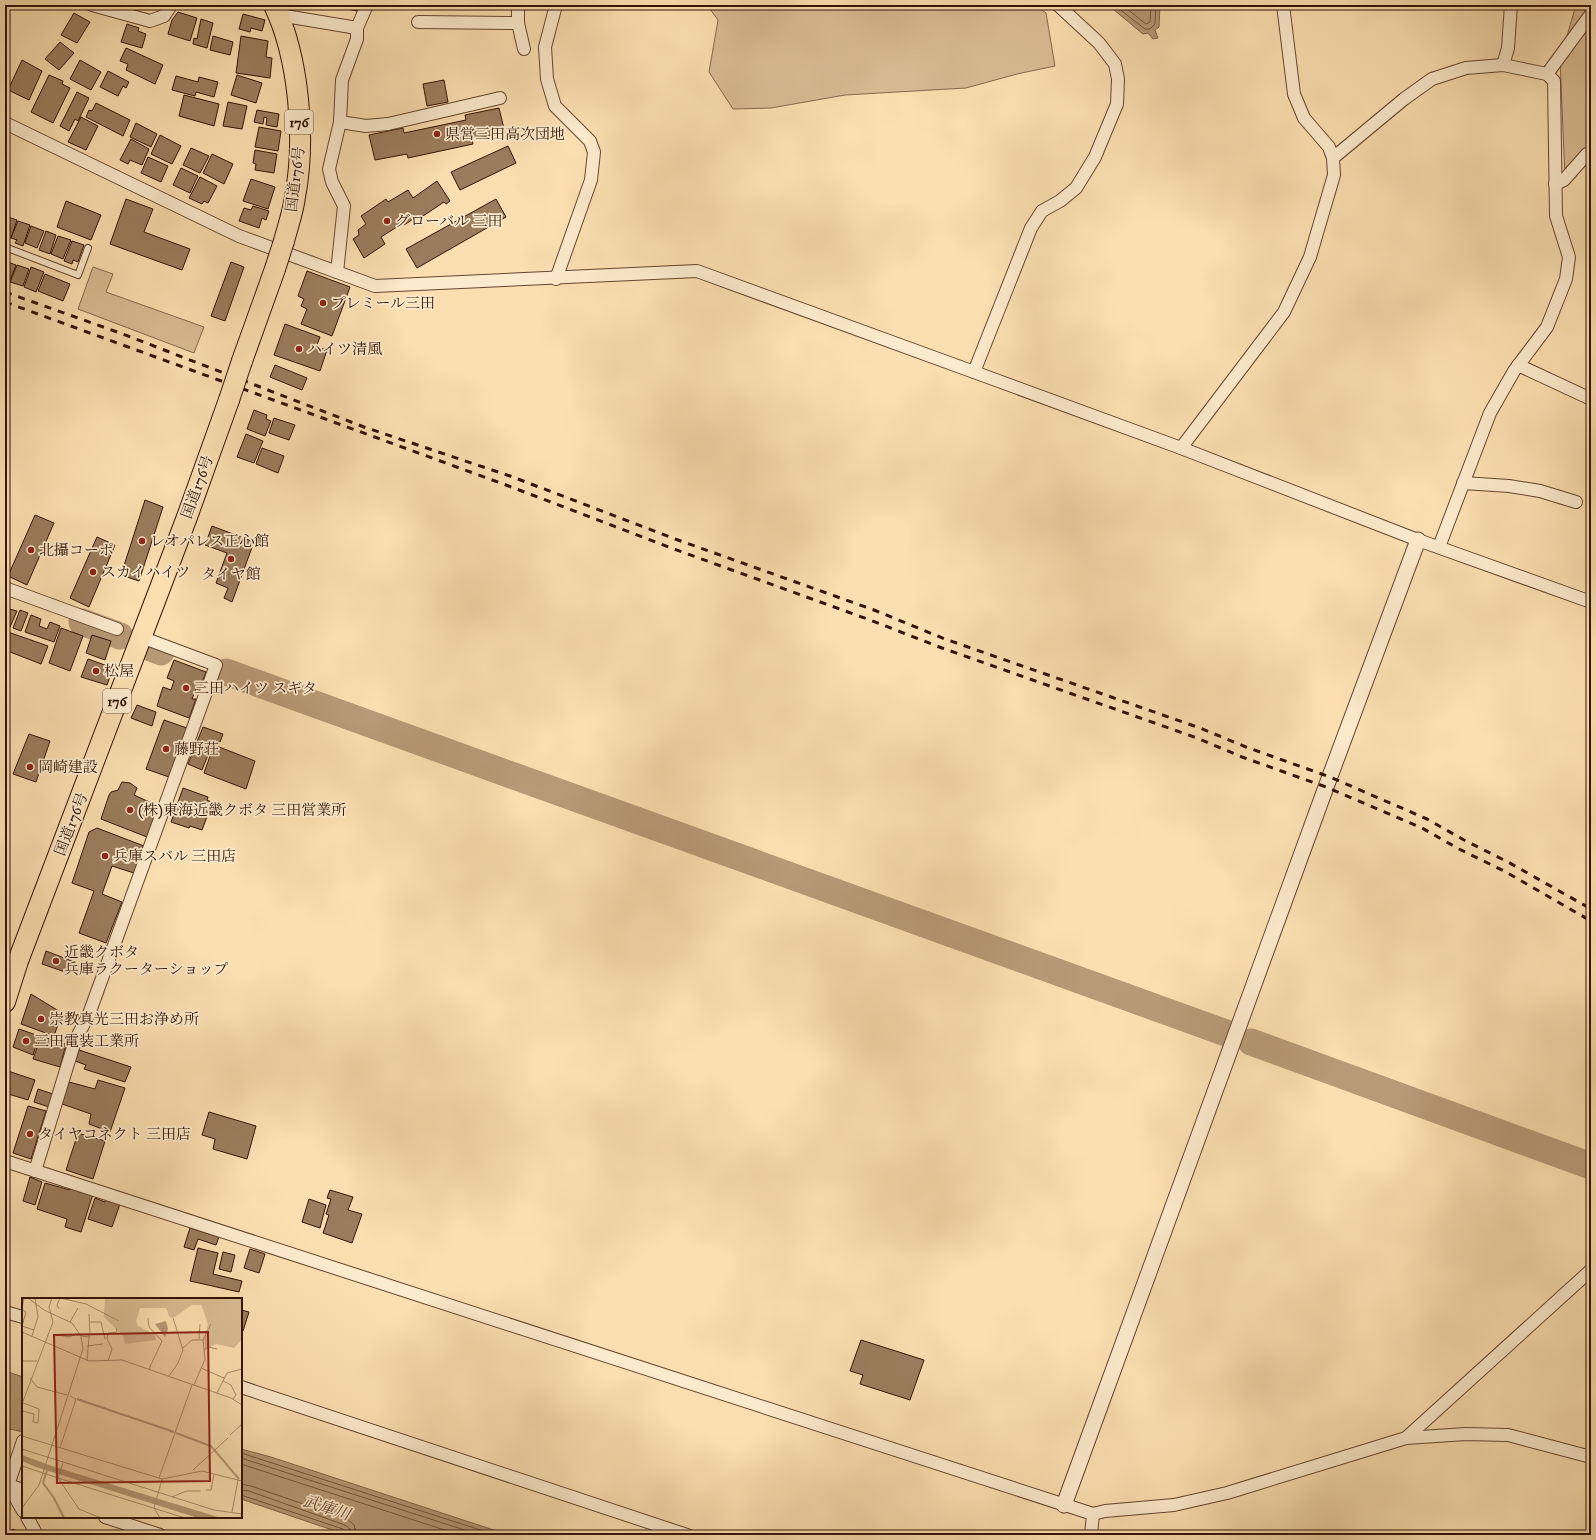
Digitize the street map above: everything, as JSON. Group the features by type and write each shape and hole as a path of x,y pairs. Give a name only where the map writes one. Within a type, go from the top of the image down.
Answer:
{"highway":[{"name":"国道176号","path":"5,1002 18,961 184,524 284,241 295,197 300,153 299,108 292,58 277,10"}],"street":[{"path":"92,5 150,21 164,16 171,5"},
{"path":"337,272 344,206 332,182 329,169 340,122 342,80 357,39 357,28 367,5"},
{"path":"518,5 518,23 524,49"},
{"path":"556,5 546,46 547,78 555,106 590,141 594,152 592,180 556,279"},
{"path":"974,372 1031,228 1042,211 1060,201 1076,188 1095,157 1118,104 1118,79 1115,64 1099,43 1058,5"},
{"path":"1181,448 1284,312 1310,257 1334,175 1333,158 1329,147 1304,118 1294,94 1283,5"},
{"path":"1503,65 1508,48 1511,5"},
{"path":"277,10 357,28"},
{"path":"1547,74 1591,14"},
{"path":"418,22 518,23"},
{"path":"1333,158 1404,99 1432,79 1466,68 1503,65 1547,74 1554,81 1556,216 1569,257 1566,279 1547,326 1518,365 1490,413 1439,547"},
{"path":"340,122 366,126 388,124 500,98"},
{"path":"5,123 239,236 355,280 375,286 556,279 697,271 1181,448 1418,540 1591,602"},
{"path":"1555,184 1564,180 1587,154 1591,153"},
{"path":"1518,365 1591,399"},
{"path":"1464,483 1509,486 1540,491 1576,502"},
{"path":"1064,1505 1326,787 1418,540"},
{"path":"5,588 117,629"},
{"path":"35,1170 75,1041 89,1014 216,665 149,640"},
{"path":"5,1161 1094,1514 1105,1511 1174,1505 1227,1493 1406,1438 1466,1434 1508,1435 1591,1457"},
{"path":"1406,1438 1591,1270"},
{"path":"5,1312 22,1317"},
{"path":"242,1387 687,1535"},
{"path":"7,1485 22,1444"},
{"path":"7,1485 22,1490"},
{"path":"7,1485 22,1509"},
{"path":"1091,1535 1094,1514"},
{"path":"28,1518 37,1535"},
{"path":"108,1518 160,1535"}],"lane":[{"path":"5,248 78,274 88,248"}],"shaded area":[{"path":"707,5 1035,5 1046,13 1055,66 1017,74 966,88 845,95 771,108 733,109 709,72 718,20"},
{"path":"1576,5 1591,5 1591,163 1565,177 1560,60"},
{"path":"93,267 113,274 106,292 204,327 194,353 78,309"}],"water":[{"path":"1108,5 1160,5 1159,27 1155,30 1158,38 1153,39 1148,33 1143,34"},
{"path":"5,1371 22,1377 22,1432 5,1428"},
{"name":"武庫川","path":"242,1449 271,1457 509,1535 347,1535 242,1499"}],"building":[{"path":"330,5 359,5 357,11"},
{"path":"178,12 197,18 190,41 168,34 172,20"},
{"path":"74,13 90,22 77,43 61,35"},
{"path":"243,14 265,20 262,31 251,28 250,32 239,29"},
{"path":"201,19 213,23 207,48 193,44 194,38 197,39"},
{"path":"127,24 139,28 138,31 146,34 142,48 121,42"},
{"path":"213,36 233,42 230,55 210,50"},
{"path":"241,36 268,41 266,57 272,58 270,78 236,73"},
{"path":"60,42 74,53 59,70 45,59"},
{"path":"126,48 163,65 155,84 126,70 128,64 120,61"},
{"path":"22,60 42,71 29,100 8,90"},
{"path":"80,60 101,72 91,90 70,79"},
{"path":"108,71 129,82 126,88 123,86 118,96 100,87"},
{"path":"49,75 63,81 62,84 70,88 53,123 31,112"},
{"path":"237,75 262,83 256,103 231,95"},
{"path":"176,76 198,82 199,77 218,82 214,97 196,92 195,96 172,90"},
{"path":"444,80 448,102 427,106 423,84"},
{"path":"77,92 89,98 78,121 75,119 69,131 60,126"},
{"path":"184,95 219,104 214,126 179,116"},
{"path":"228,102 247,106 242,129 223,126"},
{"path":"96,103 130,120 123,136 86,117 89,110 92,111"},
{"name":"県営三田高次団地","path":"499,108 505,133 472,139 473,144 408,158 407,154 375,160 369,135 403,128 404,133 466,120 465,115"},
{"path":"257,110 279,114 277,127 266,125 267,118 264,117 263,124 254,122"},
{"path":"81,117 98,126 86,150 68,142"},
{"path":"136,123 157,134 151,147 130,137"},
{"path":"259,127 281,131 278,151 255,147"},
{"path":"160,135 181,146 172,164 151,154"},
{"path":"131,139 149,149 142,165 130,160 128,164 120,160"},
{"path":"508,146 516,163 460,190 451,172"},
{"path":"191,148 209,156 200,173 183,165"},
{"path":"255,150 277,154 274,173 255,170 256,164 253,163"},
{"path":"212,154 233,164 224,184 203,173"},
{"path":"148,157 168,166 161,182 141,173"},
{"path":"181,168 198,176 190,193 173,185"},
{"path":"200,177 217,186 208,203 204,201 202,204 189,198"},
{"path":"251,179 275,187 268,209 243,201"},
{"name":"グローバル 三田","path":"437,181 450,201 446,204 444,202 420,218 418,216 404,225 403,223 381,237 385,244 364,258 353,239 359,235 358,230 366,224 361,216 386,199 388,202 408,190 413,198"},
{"path":"126,199 153,209 144,232 190,249 182,270 110,244"},
{"path":"496,199 506,217 417,268 406,249"},
{"path":"66,201 101,215 91,240 57,227"},
{"path":"253,206 269,211 266,220 262,218 259,228 239,221 244,208 251,210"},
{"path":"5,216 17,220 11,238 5,236"},
{"path":"18,221 30,225 23,246 15,243 17,240 11,238"},
{"path":"31,226 44,231 37,248 25,243"},
{"path":"46,231 56,235 50,254 39,250"},
{"path":"58,236 71,240 63,259 51,254"},
{"path":"72,241 84,245 78,262 73,260 72,264 64,261"},
{"path":"5,261 16,265 9,283 5,281"},
{"path":"231,262 244,267 225,321 211,316"},
{"path":"17,265 29,269 23,286 10,282"},
{"path":"31,267 44,272 36,292 24,287"},
{"name":"プレミール三田","path":"307,271 350,287 332,336 301,324 307,309 301,306 304,299 298,296"},
{"path":"45,274 70,284 63,301 38,291"},
{"name":"ハイツ清風","path":"285,324 320,337 316,347 327,350 320,371 274,355"},
{"path":"275,365 307,378 302,390 270,377"},
{"path":"254,410 267,415 266,419 271,421 265,436 247,429"},
{"path":"274,418 295,425 289,440 269,433"},
{"path":"246,434 263,441 254,463 237,457"},
{"path":"262,448 284,456 278,473 256,464"},
{"name":"レオパレス正心館","path":"145,500 163,507 139,581 121,575"},
{"name":"北攝コーポ","path":"35,515 54,523 27,585 8,576"},
{"path":"212,526 254,542 232,602 224,598 228,588 216,583 227,553 205,545"},
{"name":"スカイハイツ","path":"97,537 115,545 89,607 70,598"},
{"path":"6,608 17,611 10,627 5,625"},
{"path":"20,610 28,613 21,631 13,628"},
{"path":"31,615 41,619 39,626 47,629 50,622 60,626 54,642 25,632"},
{"path":"61,628 83,636 70,671 49,663"},
{"path":"5,631 48,646 41,664 5,650"},
{"path":"92,635 111,641 105,660 86,653"},
{"path":"88,659 113,668 107,685 81,677"},
{"name":"三田ハイツ スギタ","path":"174,660 206,672 199,690 196,689 192,699 196,699 189,718 157,706 163,687 171,690 174,681 167,678"},
{"path":"137,705 156,712 152,726 131,718"},
{"name":"藤野荘","path":"164,720 187,728 169,777 146,769"},
{"path":"203,727 223,734 220,742 214,740 202,770 188,764"},
{"path":"29,734 50,741 36,782 13,774"},
{"path":"214,745 255,761 246,789 204,773"},
{"path":"122,782 130,783 137,788 134,795 158,806 147,837 101,819 109,795 111,792 118,790"},
{"path":"183,788 208,797 207,800 215,804 211,815 208,814 202,830 190,826 189,828 171,822"},
{"path":"97,828 144,846 134,873 112,866 102,894 122,902 106,943 79,933 94,891 72,883 89,832"},
{"path":"46,951 72,961 68,973 42,964"},
{"name":"崇教真光三田お浄め所","path":"31,994 62,1013 54,1036 21,1024"},
{"name":"三田電装工業所","path":"19,1029 39,1036 33,1055 13,1047"},
{"path":"41,1036 68,1045 67,1049 65,1048 60,1067 33,1059"},
{"path":"79,1050 131,1067 125,1082 84,1069 86,1065 75,1061"},
{"path":"5,1070 35,1080 28,1100 5,1093"},
{"path":"98,1080 125,1088 110,1132 89,1124 91,1114 62,1104 69,1082 95,1089"},
{"path":"38,1089 53,1094 49,1107 34,1102"},
{"path":"28,1106 46,1111 31,1159 13,1153"},
{"path":"209,1112 256,1126 247,1159 213,1149 215,1139 202,1135"},
{"path":"78,1133 105,1141 93,1179 66,1170"},
{"path":"30,1177 42,1182 35,1205 23,1201"},
{"path":"45,1183 70,1190 71,1187 93,1194 81,1232 65,1227 67,1219 37,1209"},
{"path":"330,1190 353,1197 348,1210 362,1214 352,1243 323,1233 329,1215 326,1214 331,1199 327,1198"},
{"path":"95,1198 105,1202 106,1199 120,1204 112,1227 88,1219"},
{"path":"309,1199 326,1205 320,1228 302,1222"},
{"path":"190,1228 219,1237 216,1245 198,1239 194,1250 184,1247"},
{"path":"198,1248 218,1253 213,1274 242,1281 239,1292 190,1281"},
{"path":"250,1249 265,1254 259,1273 244,1268"},
{"path":"223,1252 235,1255 231,1272 219,1269"},
{"path":"242,1310 249,1312 242,1331"},
{"path":"861,1340 924,1360 910,1400 860,1384 863,1375 850,1371"},
{"path":"14,1529 17,1535 5,1535 5,1534"}],"waterway":[{"path":"82,622 120,636"},
{"path":"148,647 161,652"},
{"path":"226,672 1226,1033"},
{"path":"1251,1042 1591,1166"}],"railway":[{"path":"5,292 120,333 364,427 510,476 678,540 874,610 945,639 1200,728 1246,747 1330,777 1427,819 1508,862 1591,909"},
{"path":"5,302 506,485 942,648 1197,738 1242,757 1326,787 1422,828 1459,849 1504,871 1591,921"}],"place":[{"name":"県営三田高次団地","path":"437,134"},
{"name":"グローバル 三田","path":"387,221"},
{"name":"プレミール三田","path":"323,303"},
{"name":"ハイツ清風","path":"299,349"},
{"name":"レオパレス正心館","path":"142,541"},
{"name":"北攝コーポ","path":"31,550"},
{"name":"タイヤ館","path":"231,559"},
{"name":"スカイハイツ","path":"93,572"},
{"name":"松屋","path":"96,671"},
{"name":"三田ハイツ スギタ","path":"186,688"},
{"name":"藤野荘","path":"166,749"},
{"name":"岡崎建設","path":"30,767"},
{"name":"(株)東海近畿クボタ 三田営業所","path":"130,810"},
{"name":"兵庫スバル 三田店","path":"105,856"},
{"name":"近畿クボタ 兵庫ラクーターショップ","path":"56,961"},
{"name":"崇教真光三田お浄め所","path":"41,1019"},
{"name":"三田電装工業所","path":"26,1041"},
{"name":"タイヤコネクト 三田店","path":"30,1134"}]}
